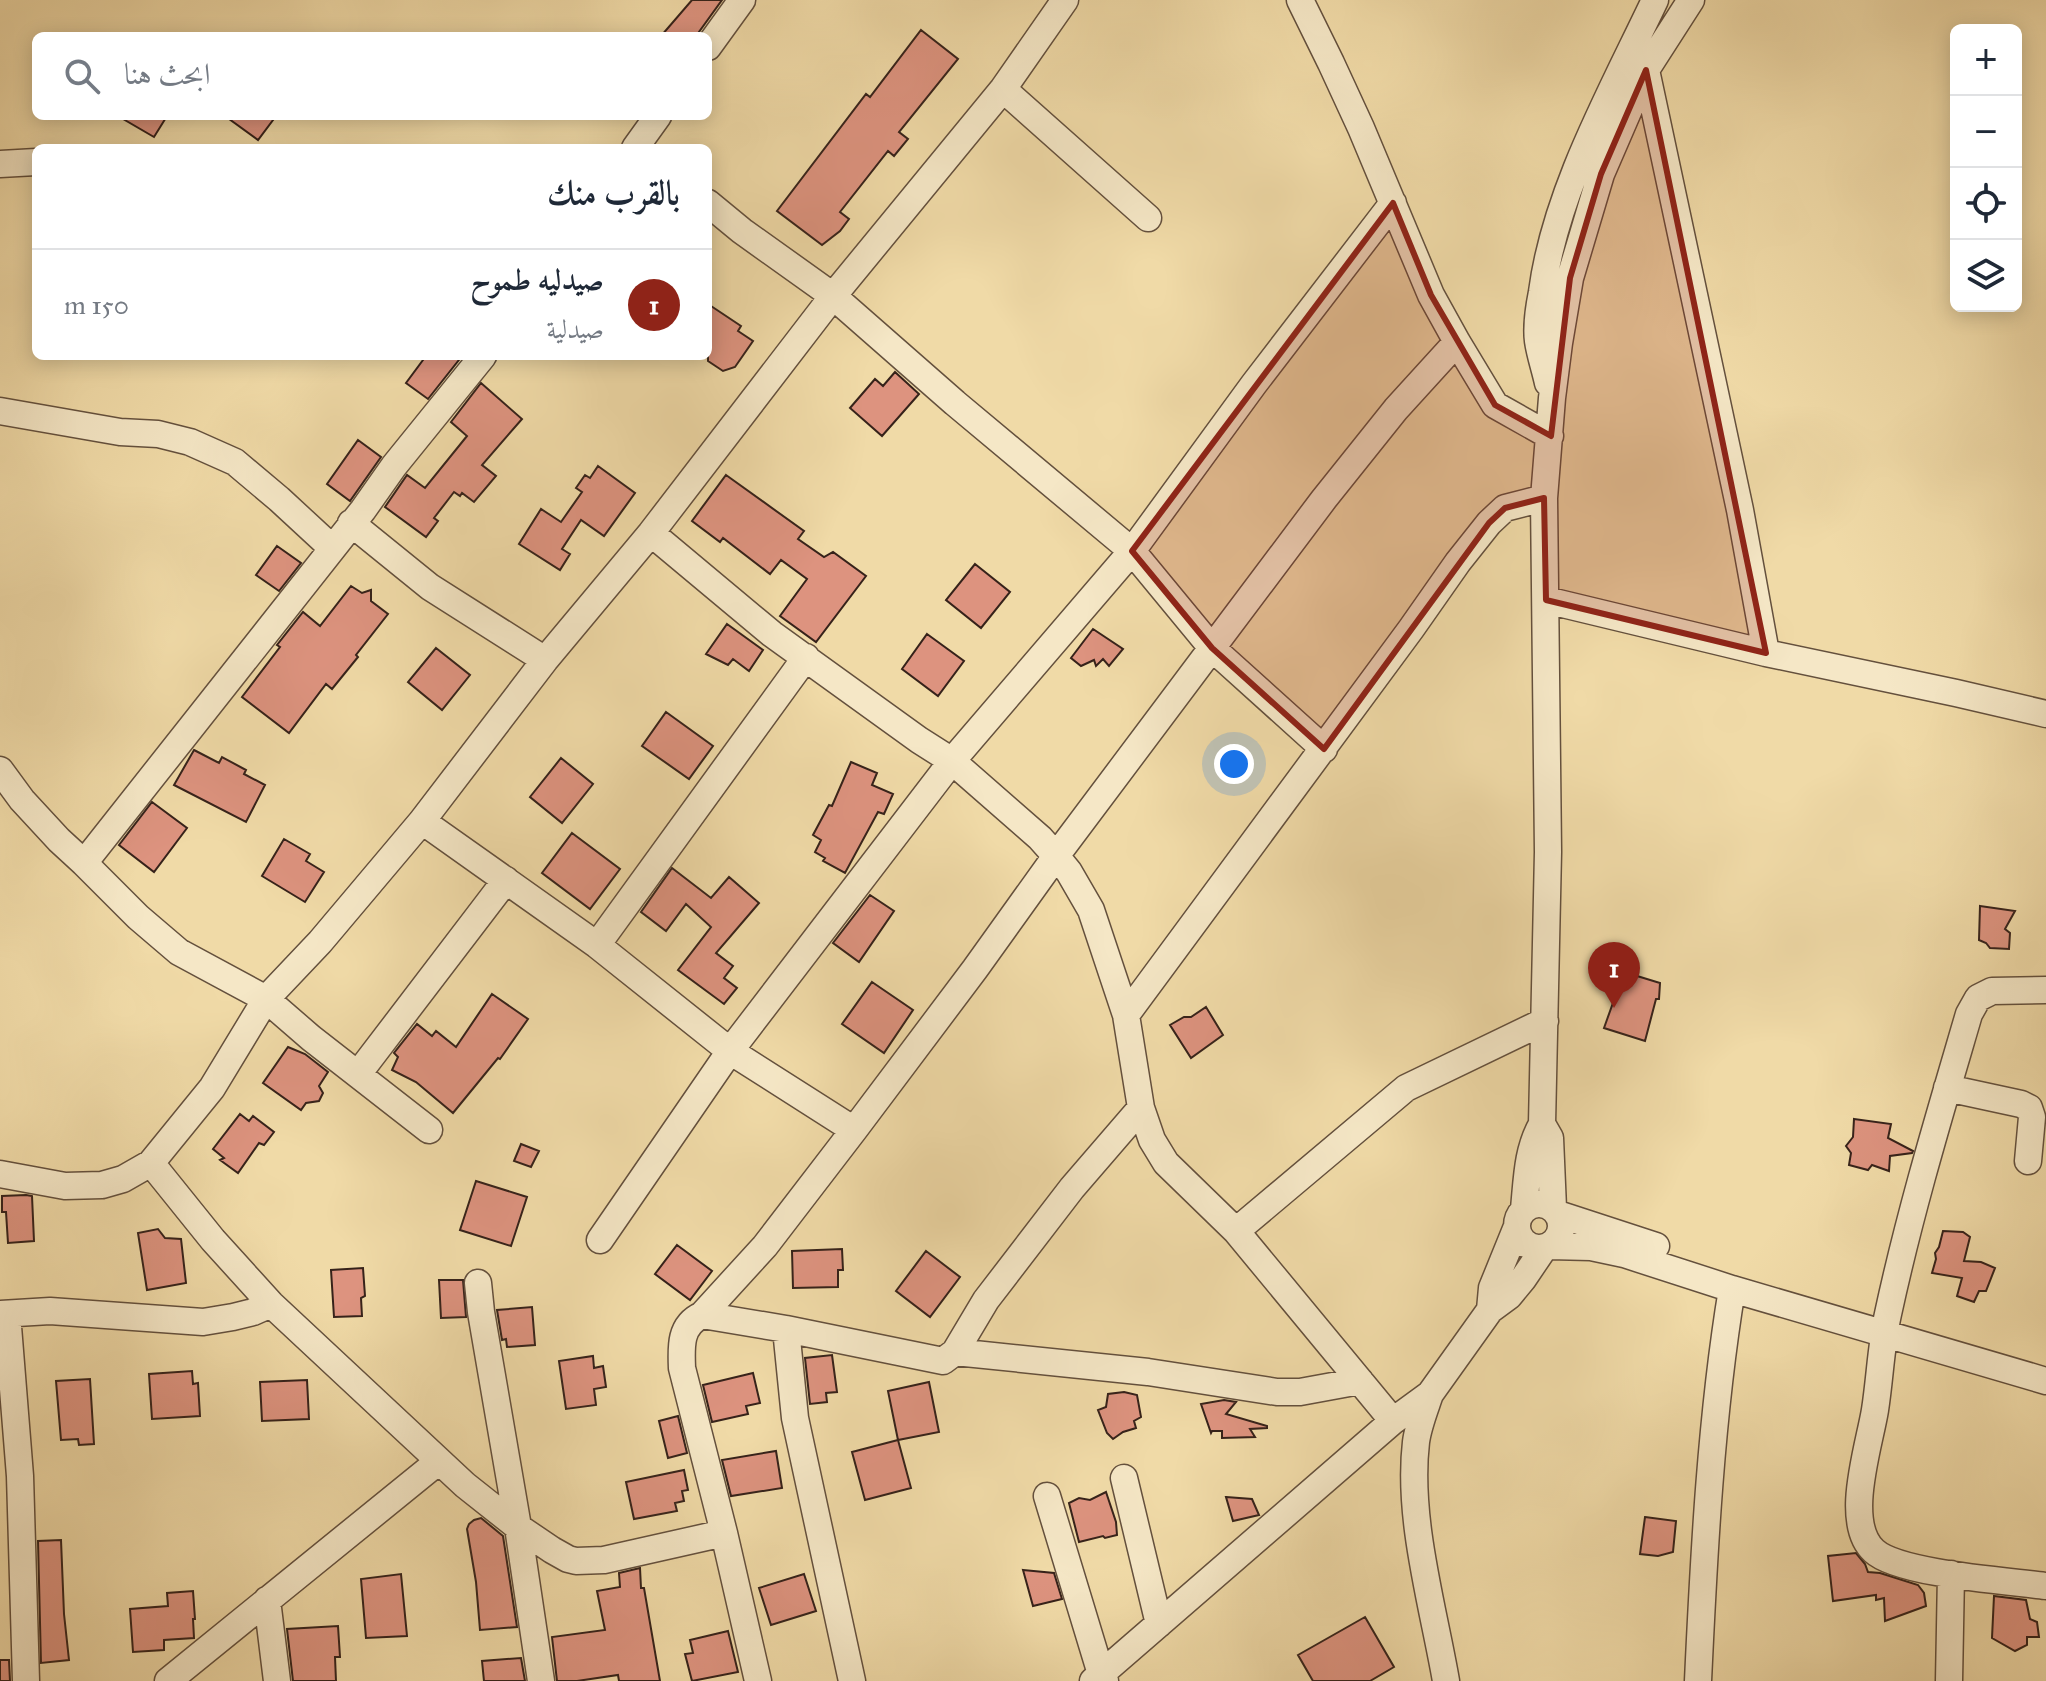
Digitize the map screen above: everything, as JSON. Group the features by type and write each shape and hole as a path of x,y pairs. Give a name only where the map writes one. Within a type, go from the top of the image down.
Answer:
{"street":[{"path":"712,41 742,0"},
{"path":"0,1174 65,1186 102,1185 123,1179 151,1163 212,1088 266,999 320,942 422,821 545,660 651,533 833,296 1003,89 1065,0"},
{"path":"1300,0 1331,63 1431,295 1457,342 1495,405 1550,436"},
{"path":"1552,398 1537,339 1545,269 1560,215 1582,157 1655,0"},
{"path":"1691,0 1646,70 1601,174 1570,278 1559,343 1544,498 1548,852 1542,1124 1533,1139 1519,1236 1529,1246 1591,1247 1624,1254 1732,1289 2046,1365"},
{"path":"1646,70 1737,495 1766,653"},
{"path":"1003,89 1148,218"},
{"path":"640,144 655,120"},
{"path":"0,164 32,162"},
{"path":"600,1240 730,1051 952,761 1132,551 1254,384 1393,203"},
{"path":"712,206 833,296 1132,551 1212,648 1324,749"},
{"path":"758,1681 682,1368 681,1342 685,1329 693,1319 702,1315 765,1246 1324,499 1396,409 1457,342"},
{"path":"84,863 480,360"},
{"path":"0,411 120,432 158,434 190,442 235,462 332,548"},
{"path":"1126,1015 1489,523 1505,508 1544,498"},
{"path":"351,523 430,587 545,660"},
{"path":"651,533 772,634 952,761 1040,838 1056,856 1091,910 1126,1015 1141,1108 1152,1140 1166,1163 1236,1231 1393,1421"},
{"path":"1546,600 1766,653 2046,714"},
{"path":"597,945 806,657"},
{"path":"0,770 59,840 179,952 266,999 429,1130"},
{"path":"422,821 597,945 730,1051 854,1130"},
{"path":"358,1074 506,880"},
{"path":"2046,990 1992,991 1978,998 1969,1014 1915,1200 1886,1326 1859,1500 1861,1530 1873,1550 1893,1563 2046,1586"},
{"path":"1236,1231 1406,1088 1545,1021"},
{"path":"1947,1088 2029,1108 2032,1117 2028,1161"},
{"path":"702,1315 943,1361 955,1352 986,1300 1072,1188 1141,1108"},
{"path":"1047,1496 1099,1679 1393,1421 1430,1394 1490,1310 1509,1296 1546,1247 1559,1236 1562,1229 1556,1211 1550,1138 1542,1124"},
{"path":"151,1163 213,1240 271,1304 465,1485 518,1527 568,1559 582,1561 604,1560 724,1533"},
{"path":"1490,1310 1492,1288 1520,1219 1539,1204 2046,1381"},
{"path":"478,1283 541,1681"},
{"path":"1698,1681 1716,1420 1732,1289"},
{"path":"26,1681 20,1476 4,1314 50,1311 203,1322 253,1312 271,1304"},
{"path":"786,1329 795,1418 852,1681"},
{"path":"955,1352 1148,1372 1277,1392 1300,1392 1360,1381"},
{"path":"1430,1394 1417,1439 1415,1487 1421,1543 1446,1681"},
{"path":"168,1681 439,1461"},
{"path":"1124,1478 1159,1624"},
{"path":"1949,1681 1951,1574"},
{"path":"267,1600 277,1681"}],"highlighted area":[{"path":"1646,70 1766,653 1546,600 1544,498 1505,508 1489,523 1324,749 1212,648 1132,551 1393,203 1431,295 1495,405 1551,436 1570,278 1601,174"}],"building":[{"path":"692,0 722,0 699,32 664,32"},
{"path":"921,30 958,59 899,132 908,139 894,156 888,151 840,212 849,219 840,231 822,245 777,211 866,94 870,97"},
{"path":"125,120 165,120 154,137"},
{"path":"230,120 273,120 258,140"},
{"path":"712,307 741,326 738,331 753,341 735,367 723,371 708,361 712,360"},
{"path":"423,360 459,360 428,399 406,383"},
{"path":"895,372 919,394 882,436 850,408 875,379 883,386"},
{"path":"481,383 522,419 482,465 496,476 474,502 462,493 460,496 454,492 434,518 438,521 426,537 385,507 407,475 425,488 467,436 451,422"},
{"path":"358,440 381,457 350,501 327,484"},
{"path":"598,466 635,493 604,536 581,520 562,549 570,554 560,570 519,544 541,509 561,522 582,492 576,488 585,475 590,478"},
{"path":"726,475 804,531 798,539 824,557 833,552 866,576 816,642 780,616 807,579 781,560 770,574 723,538 720,542 692,521"},
{"path":"277,546 301,563 279,591 256,575"},
{"path":"975,564 1010,592 981,628 946,600"},
{"path":"351,586 362,593 371,590 371,601 388,614 332,689 326,684 289,733 242,697 303,612 320,626"},
{"path":"727,624 763,650 749,671 733,659 728,665 706,654"},
{"path":"1093,629 1123,649 1109,666 1103,659 1096,666 1094,660 1081,666 1071,658"},
{"path":"927,634 964,661 938,696 902,669"},
{"path":"436,648 470,675 442,710 408,682"},
{"path":"666,712 713,746 689,779 642,746"},
{"path":"194,750 219,763 222,757 265,785 246,822 174,785"},
{"path":"561,758 593,784 562,823 530,797"},
{"path":"851,762 877,773 872,785 893,794 884,814 878,812 845,873 823,861 825,858 815,852 821,840 813,835 829,805 832,806"},
{"path":"152,802 187,828 154,872 119,845"},
{"path":"572,833 620,869 590,909 542,873"},
{"path":"284,839 310,854 306,861 324,872 305,902 262,876"},
{"path":"672,868 711,898 729,877 759,903 716,953 733,966 724,978 737,988 724,1004 678,970 711,927 686,904 666,931 641,912"},
{"path":"870,895 894,911 859,962 833,943"},
{"path":"1980,906 2015,911 2005,929 2010,933 2009,949 1990,948 1979,940"},
{"path":"1624,972 1660,983 1659,999 1656,999 1645,1041 1604,1028"},
{"path":"872,982 913,1010 884,1053 842,1024"},
{"path":"492,994 528,1019 500,1059 453,1113 416,1082 392,1070 398,1057 394,1053 417,1024 432,1036 436,1031 456,1047"},
{"path":"1206,1007 1223,1035 1191,1058 1170,1025"},
{"path":"288,1047 305,1054 328,1072 319,1086 323,1093 319,1101 306,1103 301,1110 263,1083"},
{"path":"240,1114 249,1121 253,1116 274,1132 264,1145 259,1143 238,1173 220,1160 224,1158 213,1149"},
{"path":"1854,1119 1891,1124 1888,1138 1912,1153 1890,1156 1889,1171 1872,1165 1868,1170 1849,1165 1851,1153 1846,1146 1853,1137"},
{"path":"521,1144 539,1151 531,1167 514,1161"},
{"path":"476,1181 527,1197 511,1246 460,1230"},
{"path":"2,1196 32,1196 34,1241 8,1243"},
{"path":"158,1229 165,1238 181,1239 186,1283 147,1290 138,1233"},
{"path":"1943,1231 1963,1232 1970,1237 1964,1261 1981,1262 1995,1268 1986,1291 1979,1291 1974,1302 1957,1296 1962,1278 1932,1273"},
{"path":"677,1245 712,1271 690,1300 655,1274"},
{"path":"842,1249 843,1270 838,1270 838,1287 793,1288 792,1251"},
{"path":"926,1251 960,1277 930,1317 896,1291"},
{"path":"363,1268 365,1296 361,1298 362,1316 334,1317 331,1270"},
{"path":"439,1280 463,1280 466,1317 441,1318"},
{"path":"532,1307 535,1345 507,1347 506,1339 502,1340 497,1310"},
{"path":"832,1355 837,1392 826,1393 827,1402 810,1404 805,1358"},
{"path":"593,1356 594,1368 603,1366 606,1387 594,1389 596,1405 566,1409 559,1361"},
{"path":"192,1371 193,1384 198,1383 200,1416 152,1419 149,1374"},
{"path":"753,1373 760,1403 746,1406 748,1414 712,1422 703,1385"},
{"path":"90,1379 94,1444 79,1445 78,1439 61,1440 56,1381"},
{"path":"307,1380 309,1419 262,1421 260,1382"},
{"path":"929,1382 939,1432 898,1440 888,1391"},
{"path":"1124,1392 1137,1395 1141,1417 1134,1421 1136,1428 1113,1439 1107,1433 1098,1410 1106,1407 1108,1394"},
{"path":"1224,1400 1236,1402 1226,1414 1267,1428 1250,1429 1255,1437 1222,1438 1222,1431 1211,1433 1201,1404"},
{"path":"678,1416 687,1453 668,1458 659,1421"},
{"path":"898,1440 911,1488 865,1500 852,1452"},
{"path":"776,1451 782,1488 731,1496 722,1460"},
{"path":"684,1470 688,1490 682,1491 684,1501 675,1503 677,1511 634,1519 626,1482"},
{"path":"1106,1492 1117,1535 1079,1542 1069,1503 1079,1498 1090,1500"},
{"path":"1226,1497 1252,1499 1259,1515 1233,1521"},
{"path":"1645,1517 1676,1521 1673,1552 1658,1556 1640,1554"},
{"path":"481,1518 503,1536 517,1627 480,1630 467,1529 474,1520"},
{"path":"61,1540 69,1660 41,1663 38,1541"},
{"path":"1856,1553 1868,1572 1918,1585 1924,1593 1926,1606 1885,1621 1884,1598 1876,1600 1876,1595 1833,1601 1828,1556"},
{"path":"640,1568 641,1588 644,1588 660,1681 619,1681 618,1675 557,1681 552,1637 605,1630 597,1591 620,1587 619,1573"},
{"path":"1023,1570 1054,1573 1062,1599 1033,1606"},
{"path":"401,1574 407,1636 366,1638 361,1579"},
{"path":"804,1574 816,1611 771,1625 759,1588"},
{"path":"193,1591 194,1638 164,1640 164,1650 133,1652 130,1609 168,1606 167,1593"},
{"path":"1994,1596 2026,1600 2030,1619 2037,1622 2039,1637 2027,1637 2027,1645 2015,1651 1992,1638"},
{"path":"1365,1617 1394,1667 1370,1681 1313,1681 1298,1655"},
{"path":"338,1626 340,1657 335,1657 336,1681 293,1681 287,1629"},
{"path":"728,1631 738,1672 692,1681 685,1654 693,1653 690,1640"},
{"path":"521,1658 525,1681 484,1681 482,1661"},
{"path":"0,1660 9,1660 10,1681 0,1681"}],"place":[{"name":"صيدليه طموح","path":"1614,1008"}]}
